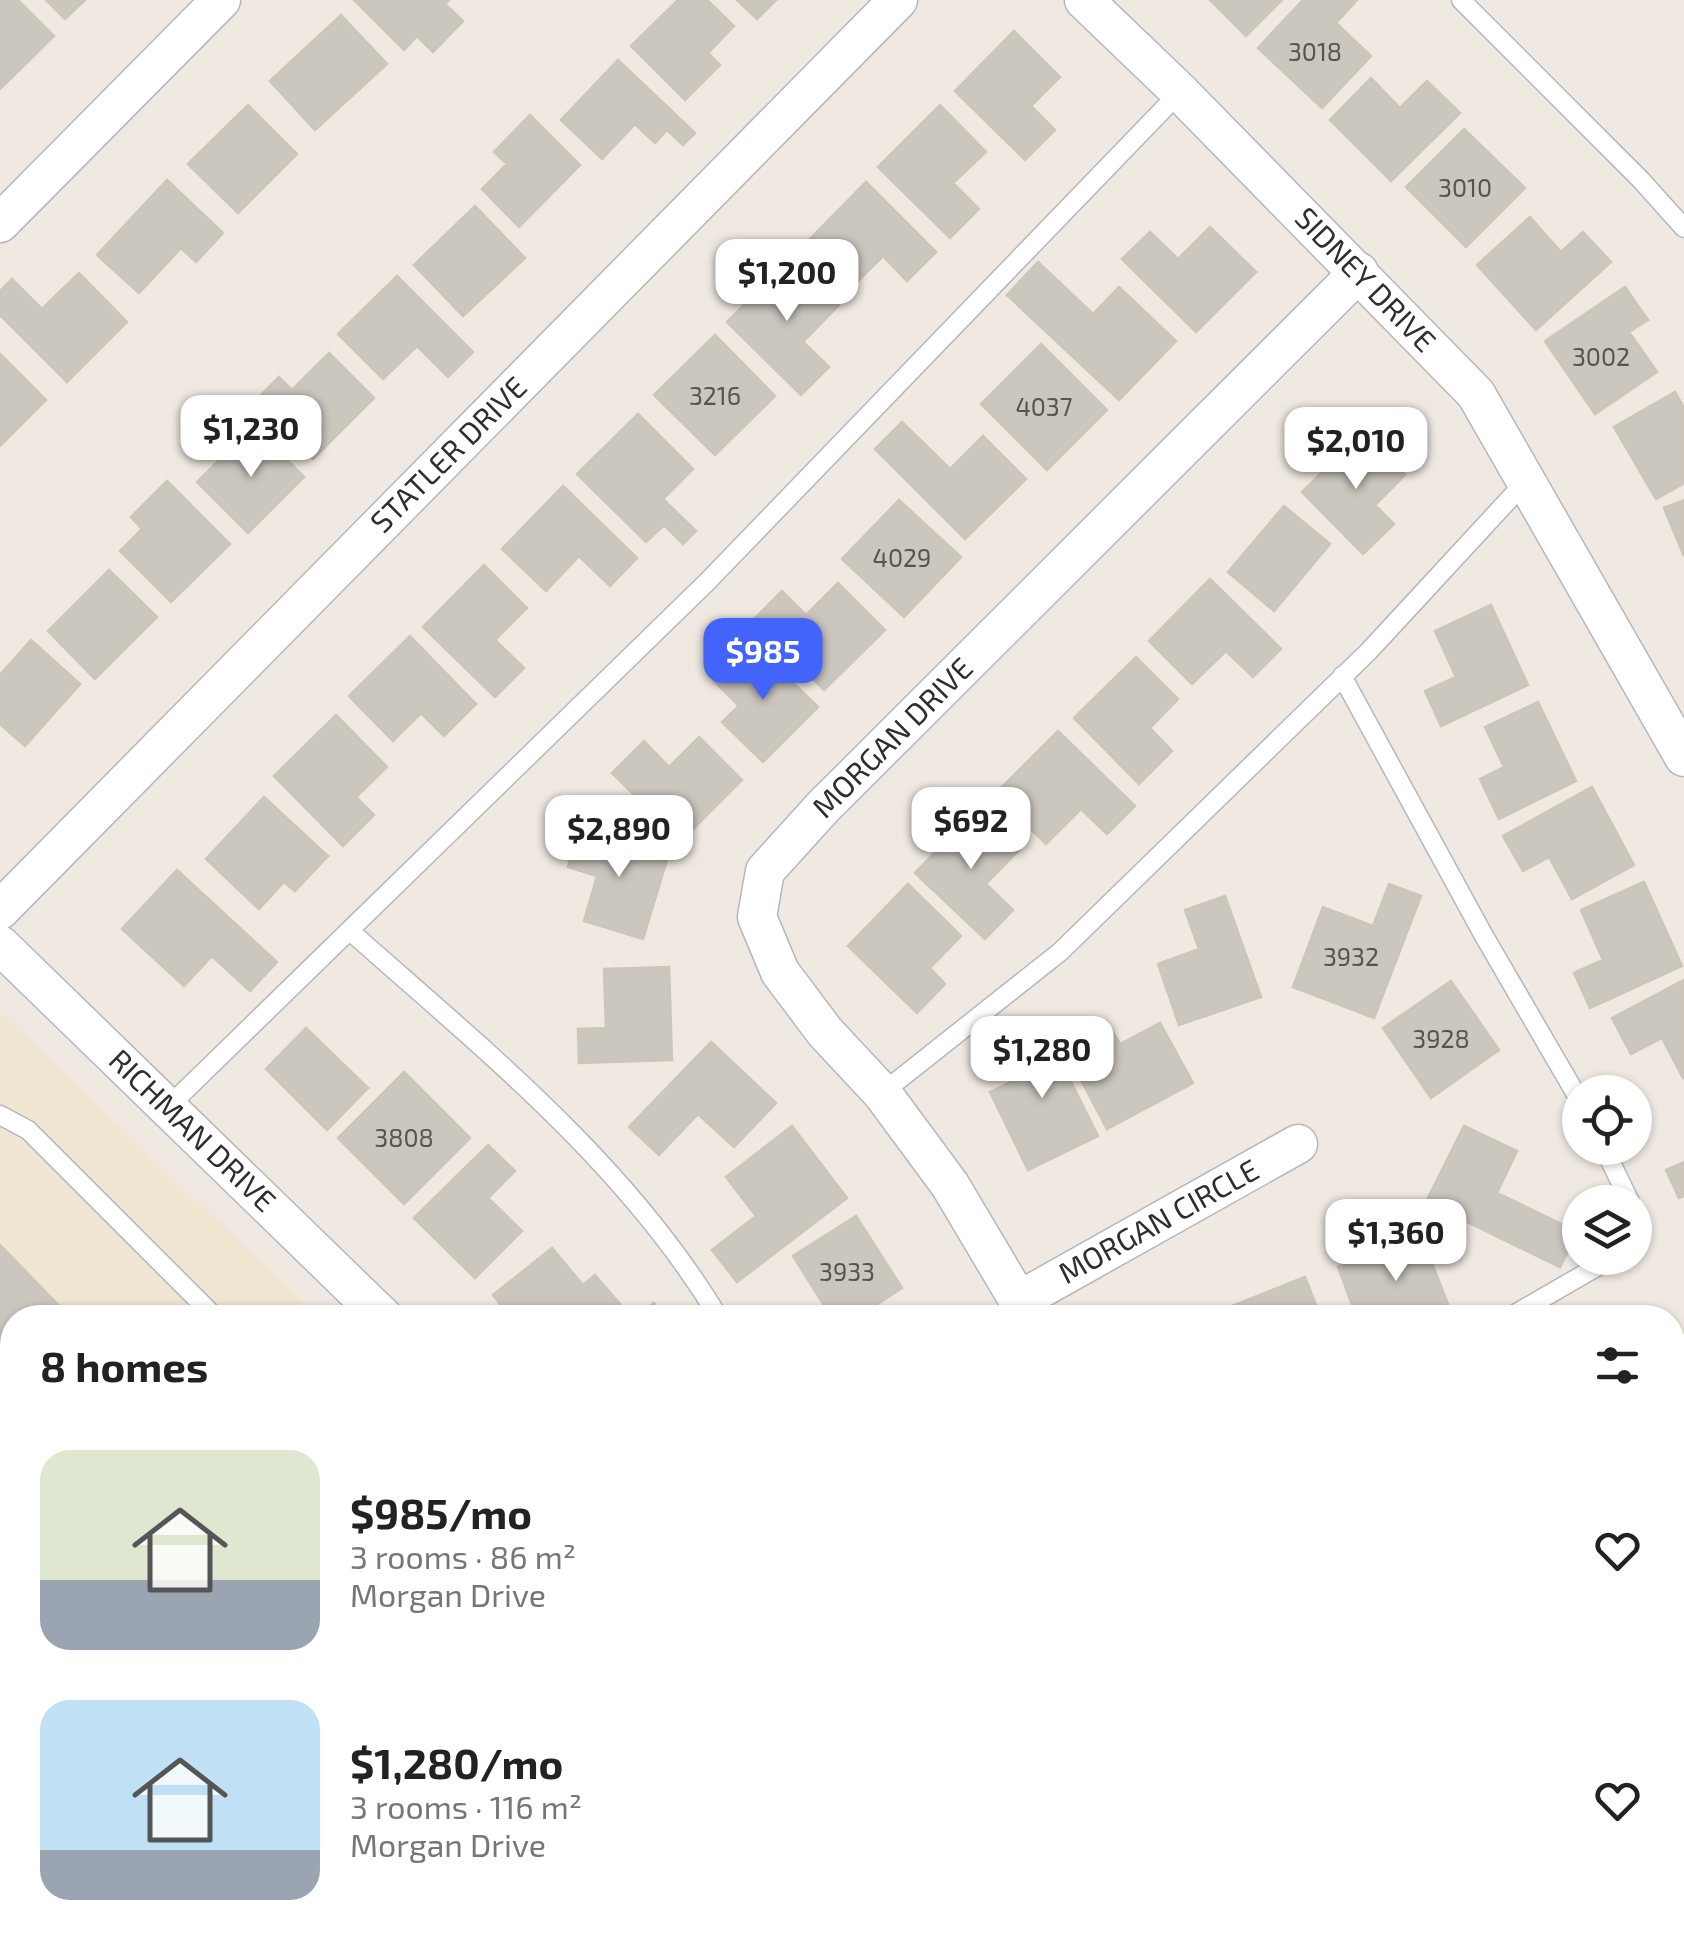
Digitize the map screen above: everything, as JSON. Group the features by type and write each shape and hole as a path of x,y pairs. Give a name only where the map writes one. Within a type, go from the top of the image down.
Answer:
{"street":[{"path":"0,223 221,0"},
{"name":"STATLER DRIVE","path":"0,910 898,0"},
{"name":"SIDNEY DRIVE","path":"1084,0 1180,92 1476,394 1684,758"},
{"name":"MORGAN DRIVE","path":"1022,1305 950,1185 882,1093 826,1032 780,972 757,917 765,871 824,807 1359,272"},
{"name":"RICHMAN DRIVE","path":"0,945 371,1305"},
{"name":"MORGAN CIRCLE","path":"1029,1305 1298,1144"}],"lane":[{"path":"1461,0 1684,228"},
{"path":"167,1108 707,582 1180,92"},
{"path":"882,1093 1060,952 1342,676 1527,480"},
{"path":"1342,676 1565,1075"},
{"path":"350,931 555,1113 652,1223 711,1305"},
{"path":"0,1115 28,1130 203,1305"},
{"path":"1531,1305 1583,1275"}],"shaded area":[{"path":"0,1011 306,1305 0,1305"}],"building":[{"path":"0,0 18,0 54,36 0,89"},
{"path":"46,0 85,0 65,19"},
{"path":"354,0 449,0 445,4 463,21 433,52 417,36 404,50"},
{"path":"678,0 707,0 734,26 708,53 720,65 685,100 631,46"},
{"path":"737,0 776,0 757,19"},
{"path":"1210,0 1282,0 1246,36"},
{"path":"1303,0 1357,0 1336,23 1371,56 1322,108 1258,48"},
{"path":"341,15 387,64 315,130 270,81"},
{"path":"1014,31 1060,77 1031,106 1055,130 1025,160 955,91"},
{"path":"618,60 695,133 683,145 667,130 655,143 635,124 602,159 561,120"},
{"path":"1371,78 1400,108 1427,81 1460,113 1391,181 1330,120"},
{"path":"248,105 297,154 238,213 188,164"},
{"path":"940,105 986,152 953,183 979,209 950,238 878,167"},
{"path":"530,115 580,165 519,227 482,189 507,164 494,152"},
{"path":"1464,129 1525,188 1466,247 1406,187"},
{"path":"167,180 223,233 196,262 181,248 139,293 97,255"},
{"path":"866,182 936,252 907,281 883,256 851,288 806,243"},
{"path":"475,206 525,258 463,316 414,265"},
{"path":"1530,217 1561,252 1583,232 1611,262 1536,330 1477,265"},
{"path":"1210,227 1256,272 1196,332 1122,259 1150,232 1178,259"},
{"path":"791,257 839,305 803,342 829,367 801,395 727,322"},
{"path":"1038,262 1093,314 1119,287 1176,341 1119,400 1007,295"},
{"path":"79,273 127,322 67,382 0,315 0,291 12,279 42,309"},
{"path":"397,276 473,352 448,377 417,346 383,379 338,334"},
{"path":"1625,287 1648,320 1629,332 1657,372 1595,414 1545,341"},
{"path":"715,335 775,396 715,455 654,395"},
{"path":"1041,344 1107,410 1047,470 981,404"},
{"path":"329,353 374,398 313,459 255,401 279,377 292,390"},
{"path":"0,354 46,400 0,446"},
{"path":"1675,392 1684,408 1684,483 1656,499 1614,427"},
{"path":"638,414 693,469 663,499 696,531 683,544 664,525 646,542 577,474"},
{"path":"902,422 950,469 983,436 1026,479 965,539 875,449"},
{"path":"254,426 304,477 248,533 197,482"},
{"path":"1362,432 1405,475 1375,505 1394,524 1363,554 1302,492"},
{"path":"167,481 230,544 171,602 120,551 142,529 131,517"},
{"path":"563,486 637,558 610,586 579,556 546,591 502,549"},
{"path":"899,500 961,557 904,617 842,559"},
{"path":"1684,500 1684,556 1664,508"},
{"path":"1284,506 1330,544 1274,611 1228,572"},
{"path":"484,565 527,608 495,640 524,668 495,697 423,627"},
{"path":"109,570 157,617 95,679 48,631"},
{"path":"1210,579 1281,649 1253,677 1226,651 1192,684 1149,641"},
{"path":"838,583 885,630 824,690 754,619 782,591 806,615"},
{"path":"1491,605 1528,685 1441,726 1425,691 1456,677 1435,631"},
{"path":"410,636 476,704 444,736 421,713 393,741 349,696"},
{"path":"31,640 80,684 25,746 0,724 0,675"},
{"path":"752,643 818,707 763,762 722,722 739,706 714,681"},
{"path":"1136,657 1178,699 1150,728 1172,751 1139,784 1074,718"},
{"path":"1538,702 1576,781 1499,819 1480,779 1504,767 1485,727"},
{"path":"336,715 387,767 356,797 374,815 343,846 274,776"},
{"path":"1058,731 1135,806 1107,834 1081,809 1046,844 995,794"},
{"path":"699,737 742,780 681,841 612,773 644,741 669,767"},
{"path":"1592,787 1634,865 1572,899 1549,857 1523,871 1503,836"},
{"path":"264,797 328,856 295,891 284,882 259,909 206,859"},
{"path":"977,808 1020,849 986,884 1013,910 985,939 915,873"},
{"path":"580,826 669,853 643,939 584,921 597,876 568,867"},
{"path":"177,870 277,962 250,991 212,956 184,986 122,929"},
{"path":"1644,882 1682,966 1590,1008 1574,973 1603,960 1581,910"},
{"path":"908,884 961,936 930,968 945,984 917,1013 848,946"},
{"path":"1389,884 1421,896 1374,1018 1293,987 1323,907 1373,926"},
{"path":"1225,896 1261,997 1179,1025 1158,964 1199,949 1185,910"},
{"path":"669,967 672,1060 579,1063 578,1029 606,1028 604,969"},
{"path":"1684,980 1683,1078 1662,1038 1631,1054 1612,1018"},
{"path":"1451,981 1499,1050 1431,1098 1383,1028"},
{"path":"1039,1018 1098,1136 1028,1170 990,1092 1027,1074 1007,1034"},
{"path":"1106,1021 1120,1044 1160,1023 1193,1083 1107,1129 1062,1044"},
{"path":"306,1028 368,1088 327,1130 266,1069"},
{"path":"711,1042 776,1103 734,1147 698,1114 659,1155 629,1127"},
{"path":"404,1072 470,1138 404,1204 338,1138"},
{"path":"792,1126 847,1198 737,1282 712,1250 756,1216 726,1177"},
{"path":"1464,1126 1517,1151 1497,1193 1562,1224 1562,1263 1560,1267 1426,1202"},
{"path":"488,1145 515,1171 488,1198 522,1231 475,1278 414,1218"},
{"path":"1684,1162 1684,1196 1679,1198 1666,1170"},
{"path":"856,1216 902,1288 876,1305 824,1305 793,1256"},
{"path":"1421,1235 1448,1305 1352,1305 1338,1267"},
{"path":"0,1245 58,1305 0,1305"},
{"path":"552,1248 583,1285 595,1275 620,1304 501,1305 493,1295"},
{"path":"1305,1277 1316,1305 1235,1305"}]}
